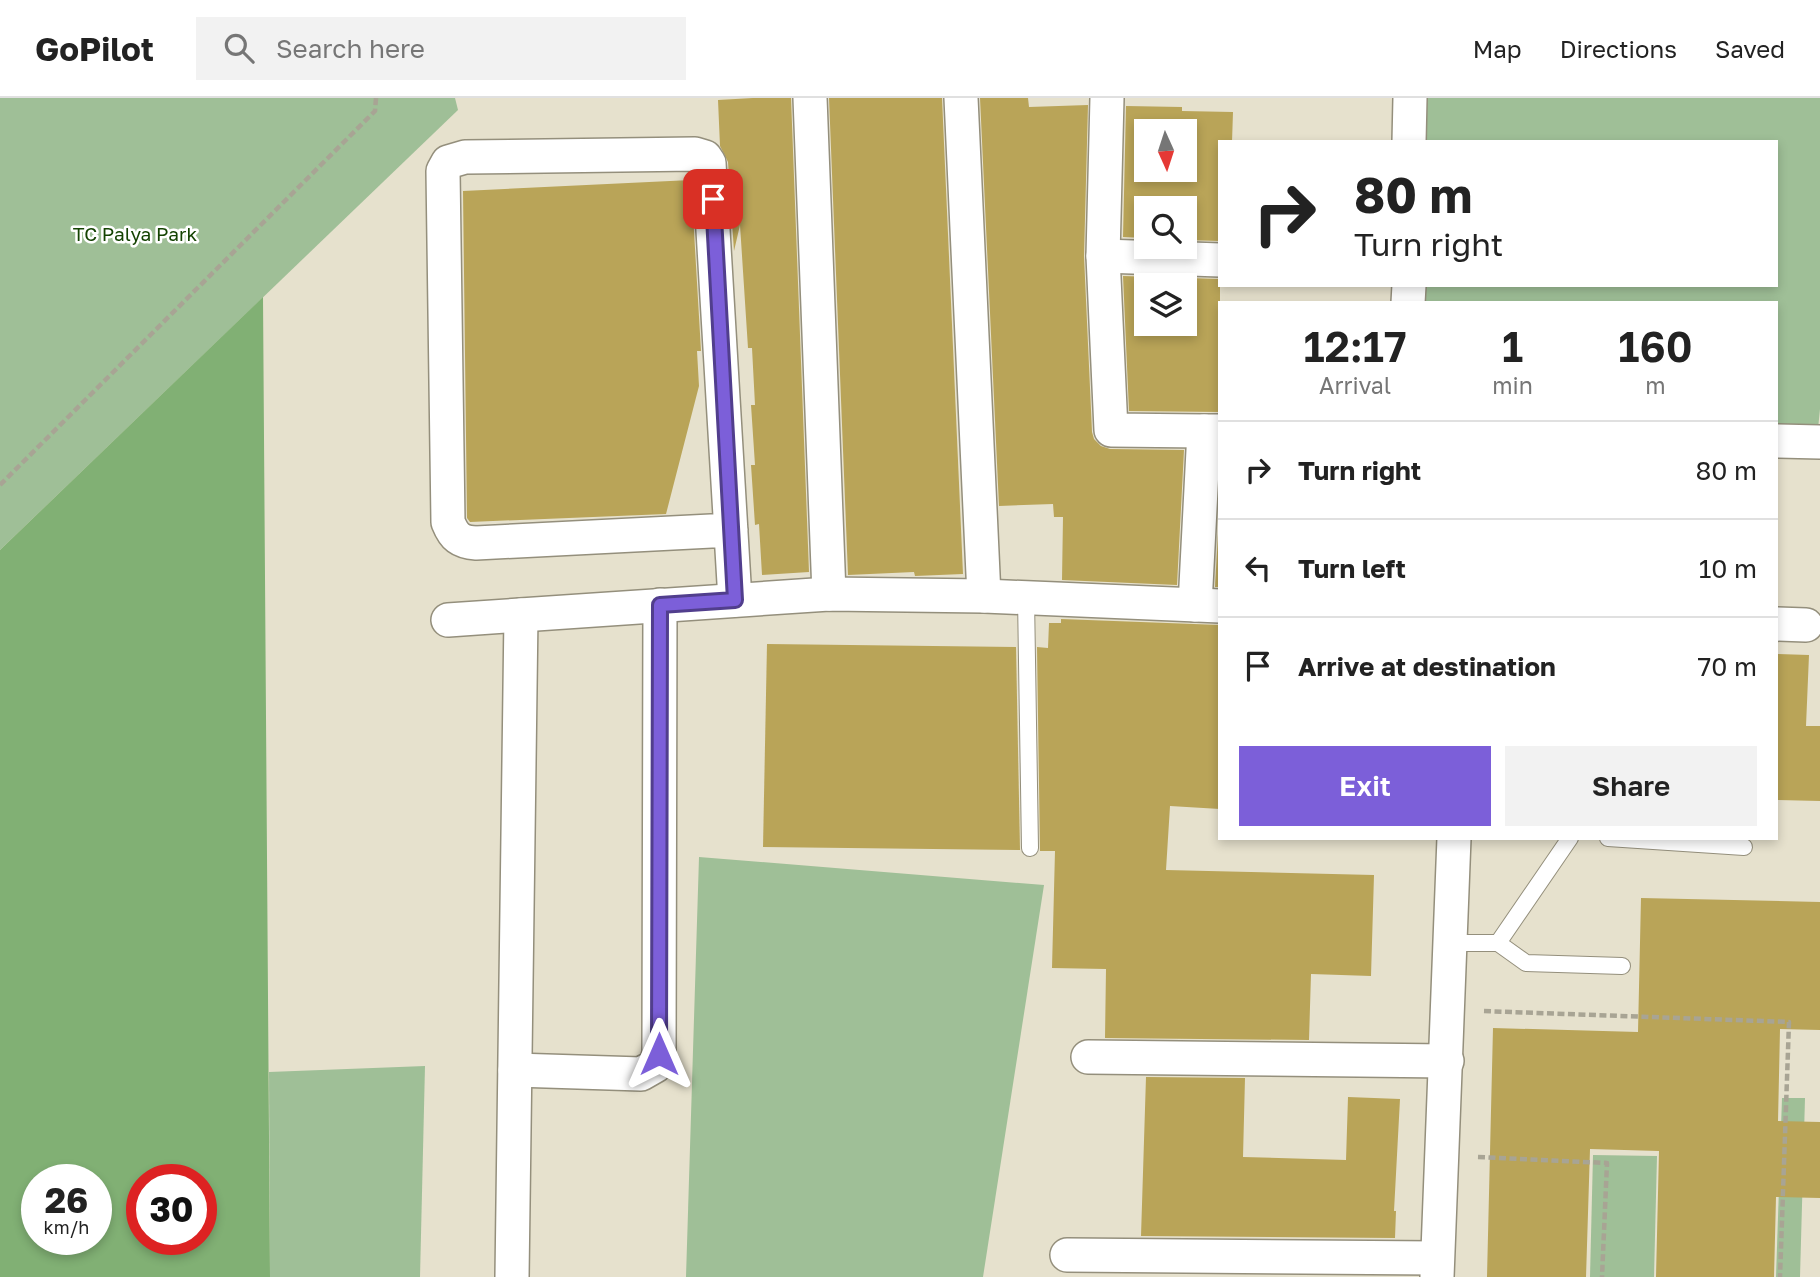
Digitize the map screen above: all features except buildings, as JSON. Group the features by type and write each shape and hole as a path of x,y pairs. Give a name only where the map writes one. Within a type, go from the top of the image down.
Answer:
{"street":[{"path":"810,98 829,594"},
{"path":"961,98 984,596"},
{"path":"448,620 829,594 984,596 1208,606 1212,431 1111,430 1103,256 1107,98"},
{"path":"1409,140 1410,98"},
{"path":"731,530 476,543 463,542 453,534 448,522 443,171 448,162 465,157 695,154 705,157 709,163 731,530 735,600"},
{"path":"1103,256 1218,260"},
{"path":"1778,441 1820,442"},
{"path":"515,1070 641,1074 655,1066 659,1054 660,605"},
{"path":"512,1277 521,615"},
{"path":"1067,1255 1437,1267 1454,840"},
{"path":"1088,1057 1447,1061"}],"lane":[{"path":"1026,598 1030,848"},
{"path":"1498,943 1569,840"},
{"path":"1638,840 1744,847"},
{"path":"1450,943 1498,943 1526,963 1622,966"}],"path":[{"path":"0,485 375,111 376,98"},
{"path":"1484,1011 1789,1022 1780,1277"},
{"path":"1478,1157 1607,1163 1602,1277"}],"green space":[{"name":"TC Palya Park","path":"0,98 455,98 458,110 0,550"},
{"path":"1425,98 1820,98 1818,429 1778,428 1778,301 1419,301 1420,287 1778,287 1778,140 1424,140"},
{"path":"263,297 270,1277 0,1277 0,550"},
{"path":"699,857 1044,885 983,1277 686,1277"},
{"path":"425,1066 420,1277 270,1277 269,1072"},
{"path":"1782,1098 1805,1098 1800,1277 1776,1277"},
{"path":"1593,1155 1657,1156 1654,1277 1590,1277"}],"route":[{"path":"659,1054 660,605 735,600 713,199"}]}
